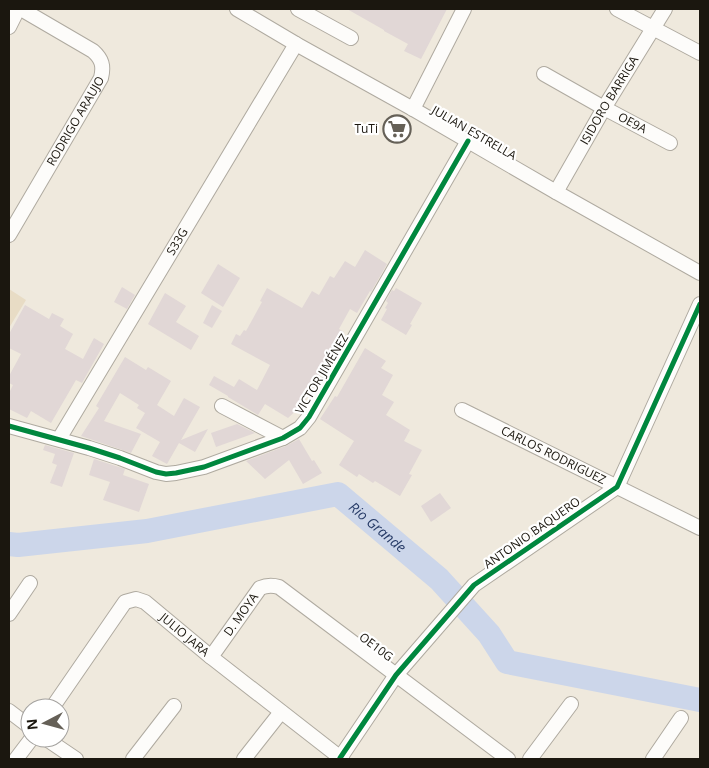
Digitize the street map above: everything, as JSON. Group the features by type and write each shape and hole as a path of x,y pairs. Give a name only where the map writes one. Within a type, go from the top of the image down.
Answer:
{"street":[{"path":"9,27 20,9"},
{"name":"RODRIGO ARAUJO","path":"9,235 103,72 101,60 93,51 20,9"},
{"name":"JULIAN ESTRELLA","path":"237,9 700,273"},
{"path":"298,9 351,38"},
{"path":"413,109 464,9"},
{"path":"617,9 700,53"},
{"name":"ISIDORO BARRIGA","path":"556,192 664,9"},
{"name":"S33G","path":"59,439 296,44"},
{"name":"OE9A","path":"544,74 670,143"},
{"name":"VICTOR JIMÉNEZ","path":"9,426 59,439 166,474 204,467 283,438 300,428 309,417 468,141"},
{"path":"617,487 700,304"},
{"path":"222,406 283,438"},
{"name":"CARLOS RODRIGUEZ","path":"462,410 700,528"},
{"name":"ANTONIO BAQUERO","path":"341,758 396,675 474,585 617,487"},
{"path":"9,614 30,584"},
{"name":"D. MOYA","path":"210,657 260,588 273,585 280,587"},
{"name":"OE10G","path":"280,587 508,759"},
{"name":"JULIO JARA","path":"59,698 125,602 136,599 145,602 210,657 341,758"},
{"path":"530,759 571,704"},
{"path":"132,759 174,706"},
{"path":"9,711 20,719"},
{"path":"244,759 281,712"},
{"path":"653,759 681,718"},
{"path":"16,759 24,748"},
{"path":"60,748 76,759"}],"shaded area":[{"path":"9,289 26,300 9,328"}],"building":[{"path":"347,9 447,9 421,59 404,51 408,44"},
{"path":"365,250 387,264 357,313 350,309 339,329 344,332 333,350 335,352 326,369 324,368 302,405 288,418 265,404 258,415 209,385 214,376 234,387 239,379 257,390 270,365 231,344 236,334 240,336 244,330 246,331 262,302 260,301 267,288 302,308 312,291 319,295 330,276 334,278 345,261 355,267"},
{"path":"218,264 240,278 223,307 201,293"},
{"path":"122,287 135,295 127,309 114,302"},
{"path":"396,288 422,303 406,335 381,320 387,309 385,308 388,303 386,301 392,290 394,291"},
{"path":"165,293 186,306 176,322 199,336 191,350 148,324"},
{"path":"25,305 49,319 52,313 64,319 60,326 73,334 65,349 83,359 94,338 104,344 82,383 76,380 51,423 31,411 27,418 9,409 9,393 13,385 9,383 9,376 21,354 9,348 9,334"},
{"path":"212,305 222,311 212,328 203,323"},
{"path":"365,348 386,361 381,368 393,375 382,395 394,402 386,415 410,430 404,441 422,450 409,474 412,475 400,496 375,481 373,483 359,474 357,477 339,465 354,441 320,419 335,396 337,397"},
{"path":"125,357 146,370 148,367 171,381 157,405 174,416 184,398 200,407 181,440 208,429 195,452 179,443 167,464 152,456 160,442 136,428 145,413 137,408 139,405 120,393 104,421 141,434 131,453 81,436 99,408 96,406"},
{"path":"237,424 255,433 216,447 211,433"},
{"path":"299,439 312,461 314,460 322,473 303,484 289,460 265,479 246,461 286,446"},
{"path":"45,445 74,453 62,487 50,483 57,465 52,463 55,454 43,450"},
{"path":"94,459 125,469 123,475 149,484 139,512 103,500 110,482 89,475"},
{"path":"440,493 451,508 431,522 421,506"}],"waterway":[{"name":"Rio Grande","path":"9,544 18,545 147,531 338,494 439,579 489,634 507,662 700,700"}],"cycle path":[{"path":"9,426 89,448 166,474 204,467 283,438 300,428 309,417 468,141"},
{"path":"340,758 396,675 474,585 617,487 700,304"}],"place":[{"name":"TuTi","path":"397,129"}]}
